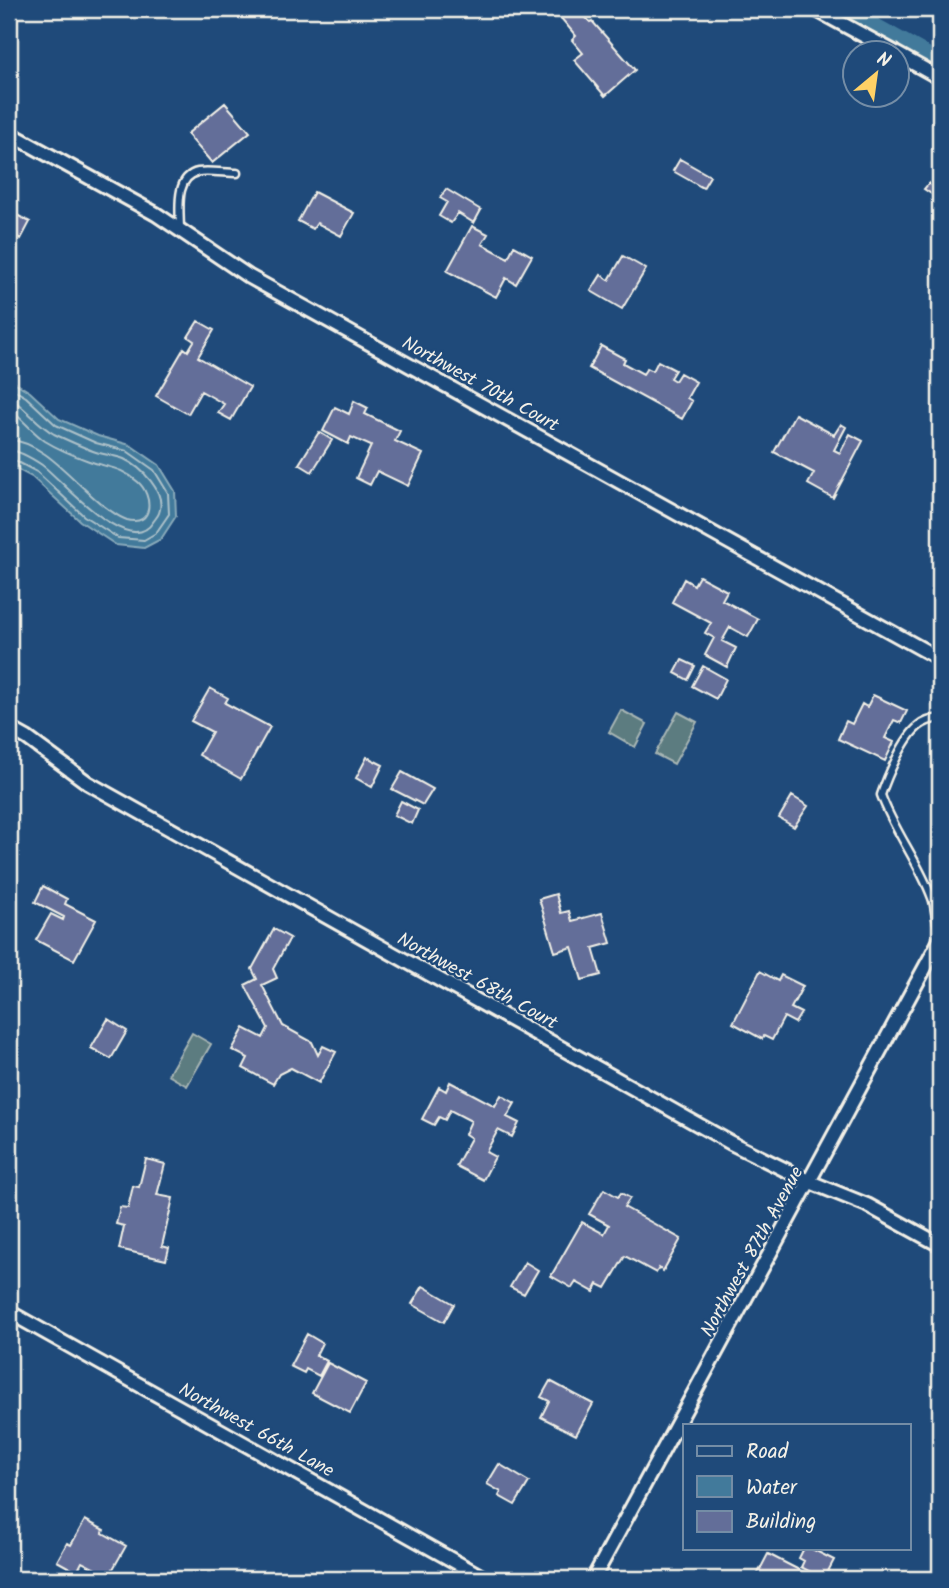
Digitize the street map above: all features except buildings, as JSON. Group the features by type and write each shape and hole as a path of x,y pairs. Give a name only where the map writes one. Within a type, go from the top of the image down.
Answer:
{"street":[{"path":"815,9 868,38"},
{"path":"911,62 940,78"},
{"name":"Northwest 70th Court","path":"9,133 156,214 248,276 940,659"},
{"name":"Northwest 68th Court","path":"9,728 88,783 731,1143 810,1182 867,1205 940,1245"},
{"name":"Northwest 87th Avenue","path":"593,1579 940,940"},
{"name":"Northwest 66th Lane","path":"9,1312 486,1579"}],"lane":[{"path":"180,230 182,185 189,177 199,172 237,173"},
{"path":"940,718 920,725 911,734 881,795 933,899 940,929"}],"green space":[{"path":"621,710 647,724 635,747 609,732"},
{"path":"678,712 697,722 674,764 655,754"},
{"path":"192,1033 211,1044 187,1086 168,1075"}],"water":[{"path":"9,379 30,392 59,419 98,436 130,445 159,465 175,491 176,516 161,539 144,548 116,545 80,521 32,477 9,465"}],"waterway":[{"path":"847,9 940,61"}]}
